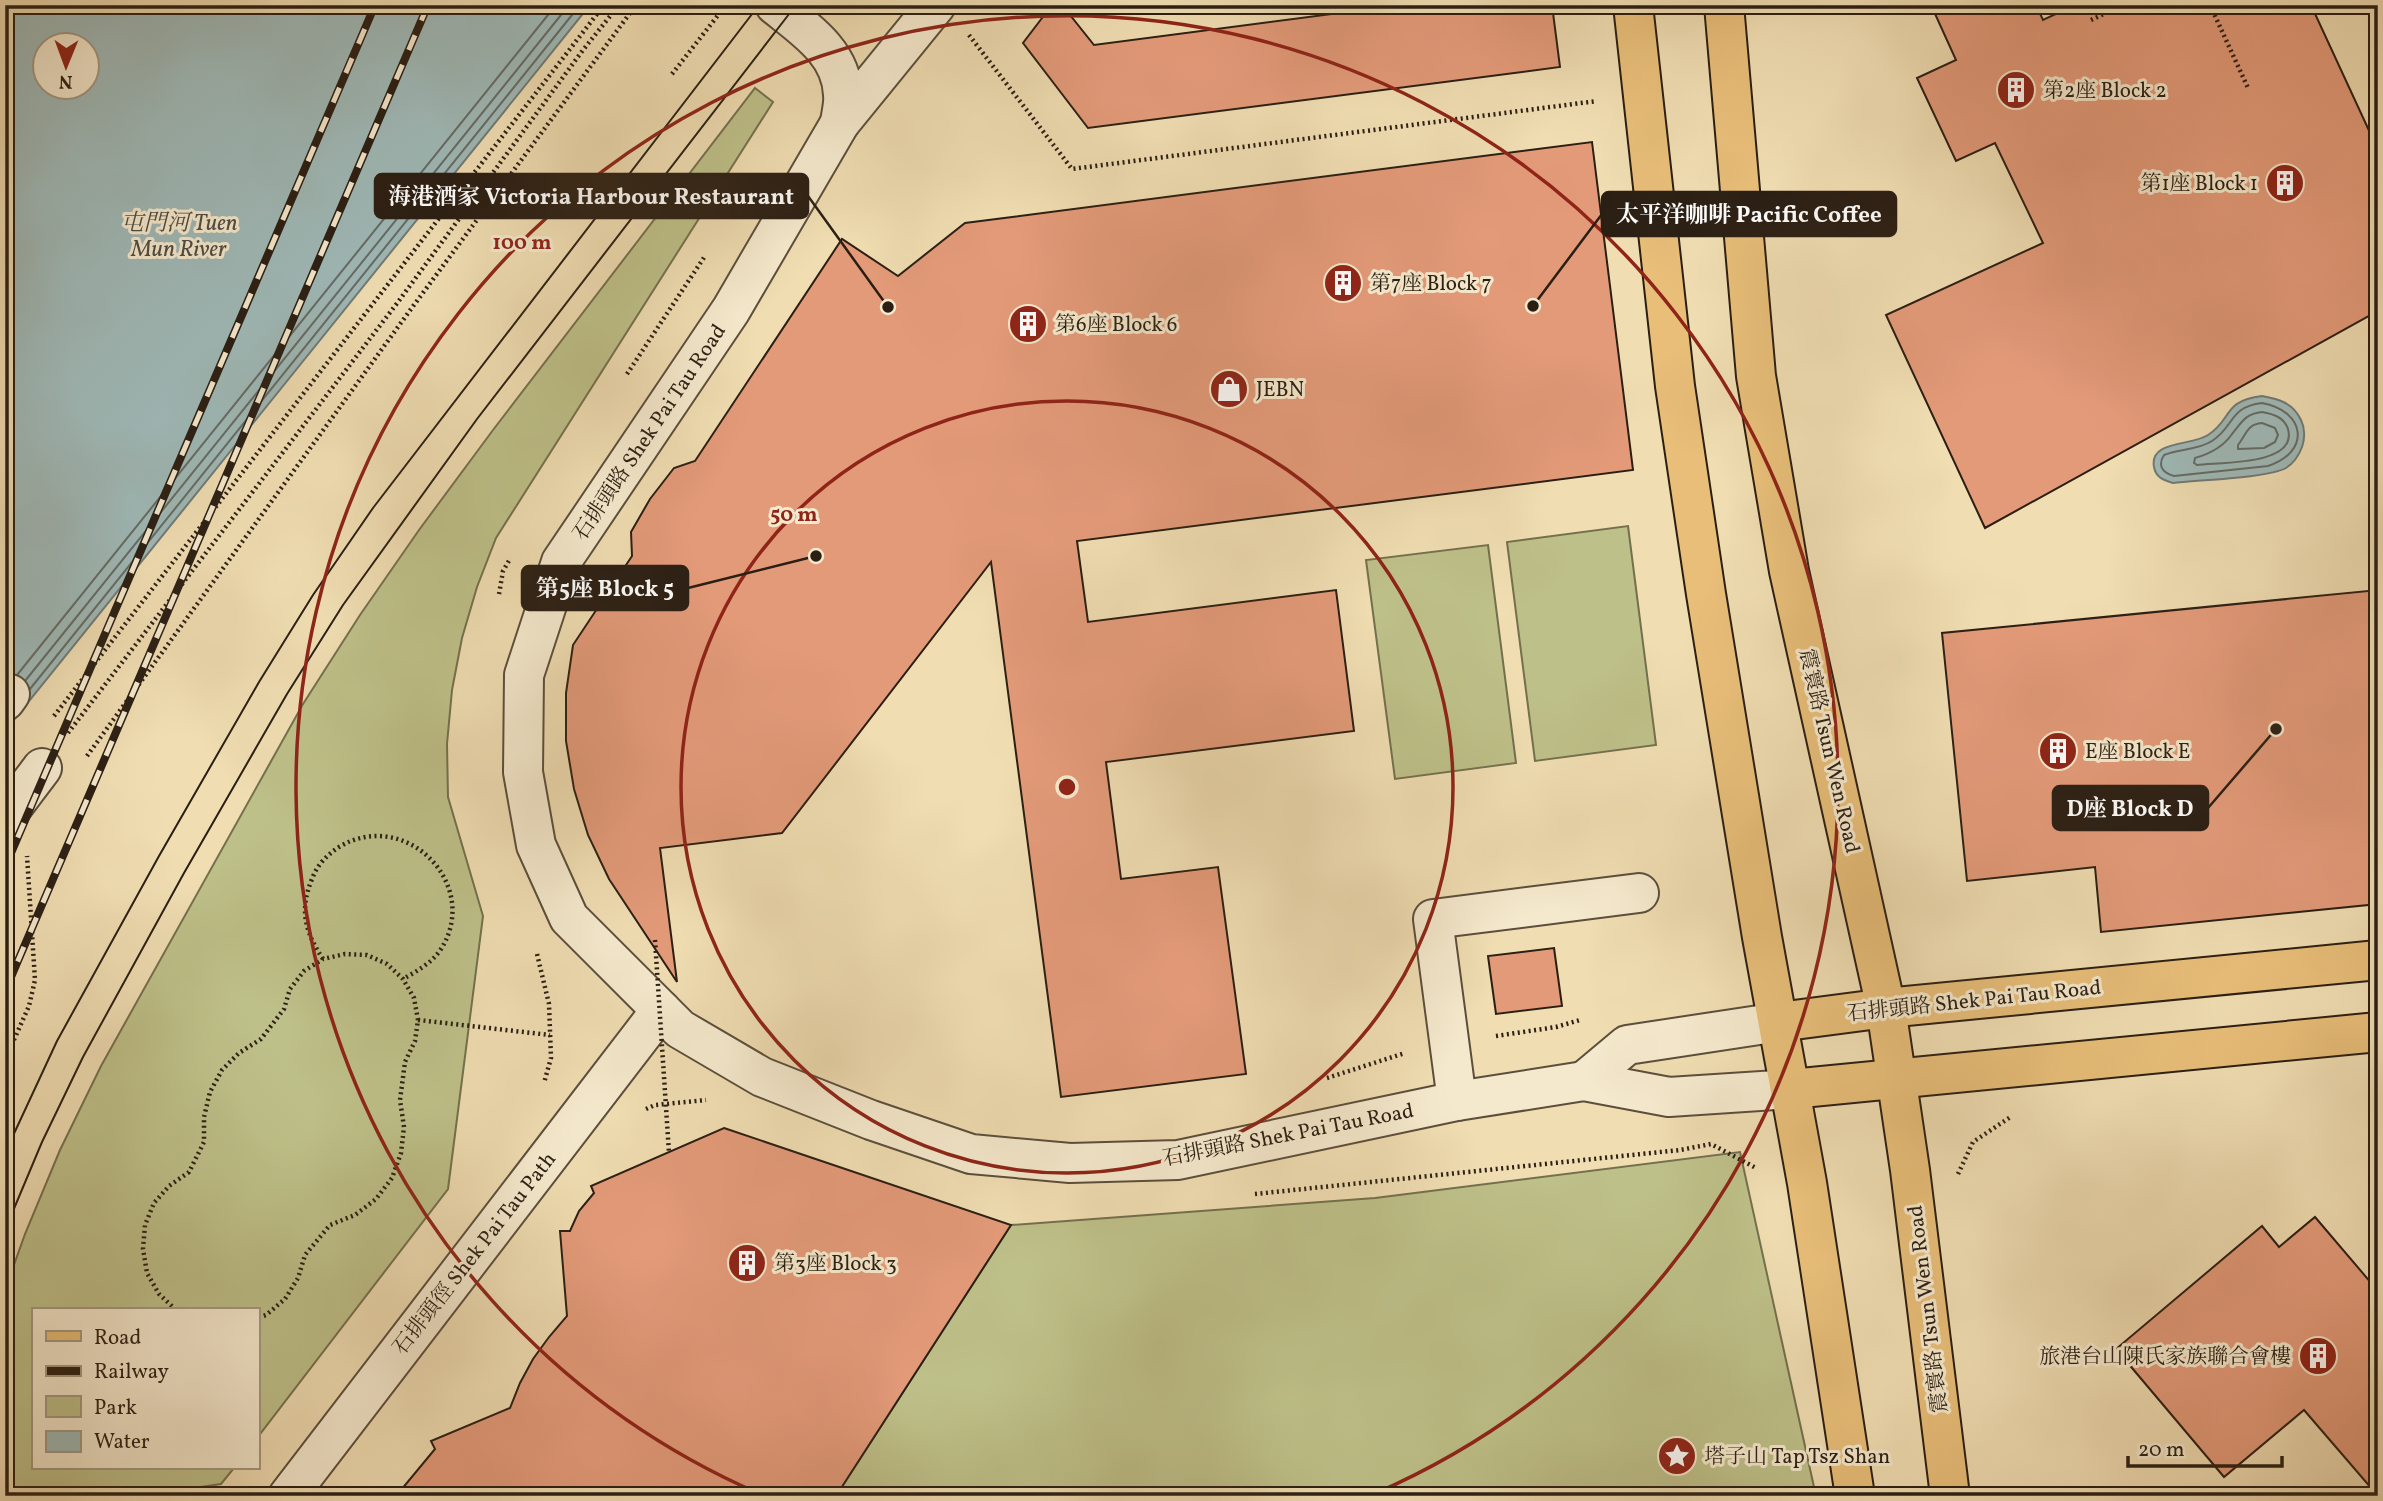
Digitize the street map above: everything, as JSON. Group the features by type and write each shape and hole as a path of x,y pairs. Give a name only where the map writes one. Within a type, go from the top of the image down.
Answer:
{"main road":[{"path":"1633,5 1675,386 1706,594 1762,937 1791,1089 1856,1496"},
{"name":"震寰路 Tsun Wen Road","path":"1724,5 1756,376 1789,571 1886,1008 1912,1184 1950,1496"},
{"name":"石排頭路 Shek Pai Tau Road","path":"1779,1023 1886,1008 2378,960"},
{"name":"石排頭路 Shek Pai Tau Road","path":"1791,1089 2378,1032"}],"street":[{"path":"775,5 816,38 831,55 841,75 844,97 840,123"},
{"name":"石排頭路 Shek Pai Tau Road","path":"934,8 840,123 731,310 561,562 524,675 523,772 536,845 569,918 680,1029 762,1077 871,1120 971,1154 1070,1163 1178,1160 1457,1101 1584,1081 1669,1097 1791,1089"},
{"path":"5,817 42,768"},
{"path":"1457,1101 1433,919 1639,893"},
{"name":"石排頭徑 Shek Pai Tau Path","path":"288,1496 661,1010"},
{"name":"石排頭路 Shek Pai Tau Road","path":"1584,1081 1627,1045 1779,1023"}],"path":[{"path":"48,724 604,5"},
{"path":"42,768 398,302 619,5"},
{"path":"82,762 636,5"},
{"path":"672,74 726,5"},
{"path":"2091,20 2123,5"},
{"path":"2210,5 2248,88"},
{"path":"934,8 968,34 1072,169 1598,101"},
{"path":"323,959 310,940 304,916 305,893 314,871 329,854 349,841 372,836 396,838 417,847 435,862 447,883 452,905 450,929 440,950 424,967 403,979"},
{"path":"5,1060 29,1006 35,980 26,850"},
{"path":"655,940 669,1153"},
{"path":"174,1308 159,1294 147,1273 143,1249 145,1225 154,1203 169,1186 189,1172 204,1142 204,1117 210,1092 222,1070 239,1053 261,1039 284,1009 290,989 304,971 323,959 345,954 367,955 387,964 403,979 414,998 418,1020 415,1041 405,1062 400,1100 404,1126 401,1153 392,1178 376,1199 355,1215 330,1225 305,1255 298,1278 285,1299 266,1315 259,1317"},
{"path":"652,959 661,967"},
{"path":"418,1020 550,1035"},
{"path":"1320,1080 1423,1047 1556,1027 1582,1020"},
{"path":"645,1110 655,1105 706,1100 718,1104"},
{"path":"1954,1184 1973,1142 2008,1118 2021,1113"},
{"path":"1254,1195 1680,1150"}],"green space":[{"path":"755,88 773,102 496,538 477,587 462,638 452,690 447,744 448,797 483,916 448,1189 259,1435 259,1308 32,1308 32,1470 232,1470 221,1484 187,1489 173,1496 5,1496 5,1290 60,1150 101,1066 303,704 360,615 493,430"},
{"path":"1628,526 1656,745 1535,761 1507,542"},
{"path":"1488,545 1516,763 1395,779 1366,560"},
{"path":"1740,1152 1816,1496 836,1496 1011,1225 1375,1198"}],"water":[{"name":"屯門河 Tuen Mun River","path":"5,5 590,5 5,731"},
{"path":"2262,396 2280,400 2290,406 2302,423 2303,444 2298,456 2289,466 2264,474 2173,483 2157,474 2154,458 2158,452 2208,435 2234,406 2249,398"}],"building":[{"path":"1052,5 1062,5 1094,45 1401,5 1552,5 1560,67 1088,128 1023,43"},
{"path":"1931,5 2036,5 2043,20 2075,5 2311,5 2378,150 2378,311 1985,528 1886,315 2043,243 1995,143 1956,161 1917,78 1956,60"},
{"path":"1592,142 1633,470 1077,541 1088,622 1336,590 1354,731 1106,762 1121,879 1218,867 1246,1074 1061,1097 991,562 782,833 660,848 677,982 609,879 588,835 574,789 566,741 566,693 573,645 632,556 631,532 650,499 674,468 695,461 842,239 898,276 965,223"},
{"path":"2378,590 2378,904 2101,932 2095,867 1967,881 1942,633"},
{"path":"1554,948 1562,1006 1496,1014 1488,956"},
{"path":"724,1128 1011,1225 836,1496 396,1496 435,1449 431,1441 510,1408 533,1359 567,1316 560,1231 570,1231 579,1211 594,1193 591,1186"},
{"path":"2315,1217 2378,1291 2378,1496 2304,1410 2224,1477 2116,1349 2262,1226 2279,1247"}],"tram line":[{"path":"5,1153 57,1041 159,856 259,682 313,595 373,508 759,5"},
{"path":"5,1230 42,1142 83,1057 184,873 287,694 343,605 477,419 796,5"}],"railway":[{"path":"5,867 375,5"},
{"path":"5,991 428,5"}],"place":[{"name":"第2座 Block 2","path":"2016,90"},
{"name":"第1座 Block 1","path":"2285,183"},
{"name":"第7座 Block 7","path":"1343,283"},
{"name":"太平洋咖啡 Pacific Coffee","path":"1533,306"},
{"name":"海港酒家 Victoria Harbour Restaurant","path":"888,307"},
{"name":"第6座 Block 6","path":"1028,324"},
{"name":"JEBN","path":"1229,389"},
{"name":"第5座 Block 5","path":"816,556"},
{"name":"D座 Block D","path":"2276,729"},
{"name":"E座 Block E","path":"2058,751"},
{"name":"第3座 Block 3","path":"747,1263"},
{"name":"旅港台山陳氏家族聯合會樓","path":"2318,1356"},
{"name":"塔子山 Tap Tsz Shan","path":"1677,1456"}]}
